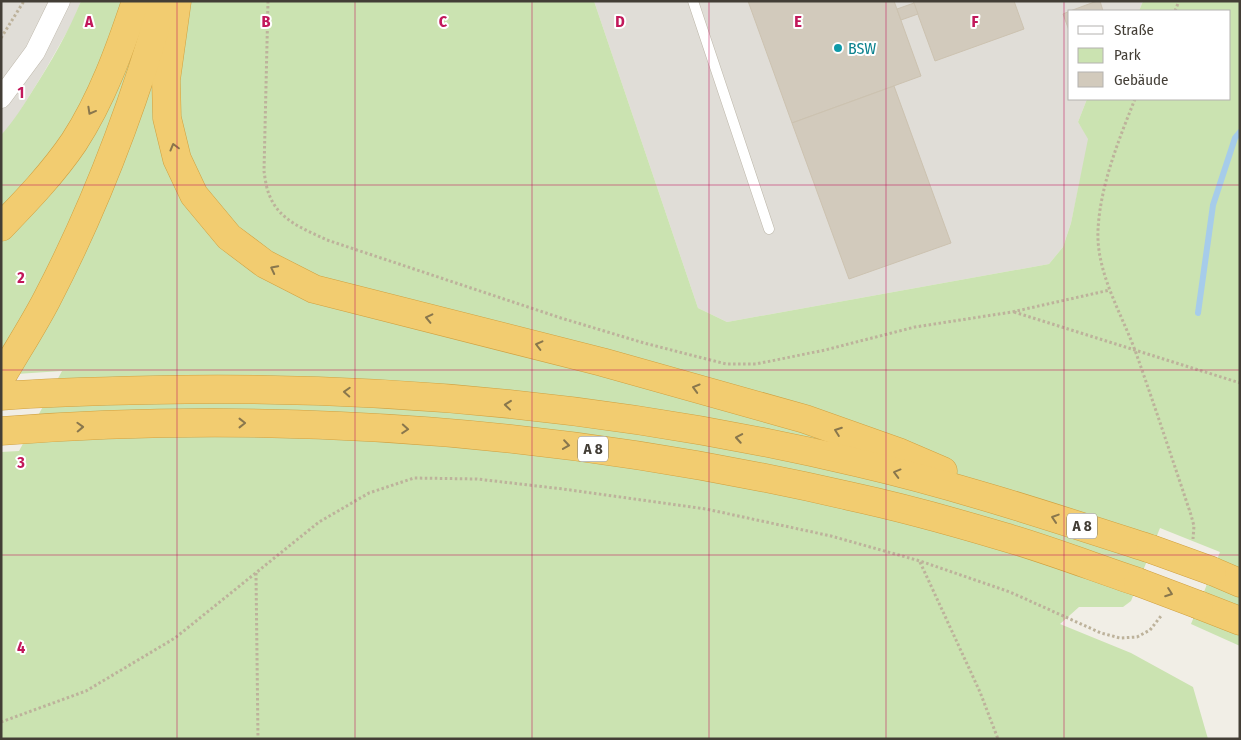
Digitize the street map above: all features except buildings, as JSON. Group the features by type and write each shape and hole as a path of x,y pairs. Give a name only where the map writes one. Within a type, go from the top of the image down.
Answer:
{"highway":[{"path":"1,227 38,188 74,141 102,90 136,1"},
{"path":"1,348 34,292 94,158 121,83 147,1"},
{"path":"1,378 47,300 109,164 163,1"},
{"path":"177,1 166,90 167,118 177,159 194,195 229,237 265,264 314,289 602,362 805,419 952,474 1012,504"},
{"name":"A 8","path":"1,396 50,392 188,389 298,390 408,395 553,410 675,426 860,463 1012,504 1152,549 1240,583"},
{"name":"A 8","path":"1,431 31,428 189,423 297,423 406,428 549,443 670,460 852,496 1002,536 1138,582 1240,621"}],"street":[{"path":"1,98 34,52 60,1"}],"lane":[{"path":"692,1 770,229"}],"path":[{"path":"1,38 24,1"},
{"path":"268,1 264,171 268,194 277,211 292,223 327,240 561,318 644,343 726,364 756,364 825,350 915,327 1012,312 1110,290"},
{"path":"1135,100 1112,159 1098,231 1101,261 1110,290 1136,351"},
{"path":"1012,312 1240,383"},
{"path":"1,722 86,691 174,638 319,522 369,493 414,478"},
{"path":"920,561 980,692 998,739"},
{"path":"256,573 258,739"}],"shaded area":[{"path":"1,1 81,1 72,23 44,72 12,124 1,135"},
{"path":"594,1 1143,1 1139,10 1068,10 1068,100 1087,100 1078,122 1089,139 1071,223 1063,247 1049,264 727,322 698,308"}],"green space":[{"path":"81,1 594,1 698,308 727,322 1049,264 1063,247 1071,223 1088,139 1078,122 1087,100 1231,100 1231,10 1139,10 1143,1 1240,1 1240,646 1191,624 1220,552 1160,528 1131,601 1123,607 1079,607 1060,624 1131,653 1193,687 1208,739 1,739 1,452 19,451 62,371 1,375 1,135 18,113 46,69"}],"waterway":[{"path":"1198,313 1213,205 1235,138 1240,132"}],"place":[{"name":"BSW","path":"838,48"}]}
